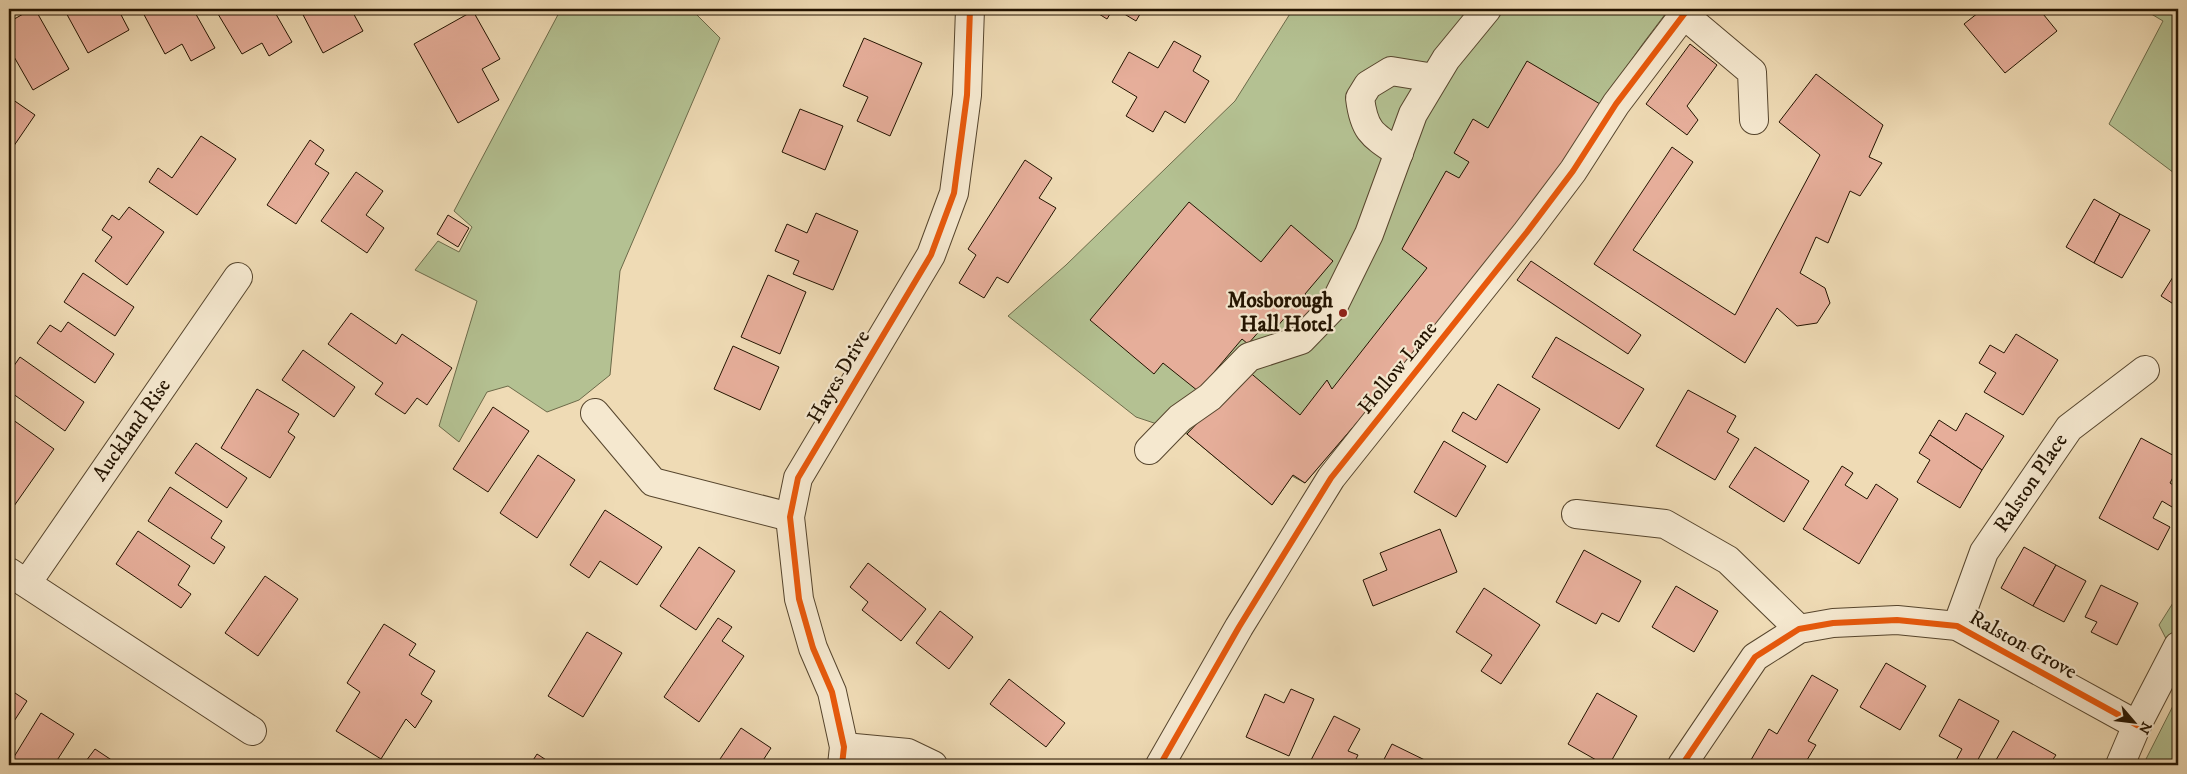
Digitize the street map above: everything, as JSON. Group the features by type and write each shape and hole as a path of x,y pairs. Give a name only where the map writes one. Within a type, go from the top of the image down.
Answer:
{"street":[{"name":"Hayes Drive","path":"843,756 832,692 813,648 799,600 790,516 798,478 930,255 954,194 966,94 970,9"},
{"path":"1149,450 1180,418 1210,396 1249,357 1301,340 1333,307 1370,234 1413,114 1446,59 1488,9"},
{"path":"1686,12 1752,72 1754,120"},
{"name":"Hollow Lane","path":"1160,765 1239,627 1331,478 1528,232 1573,171 1616,104 1686,12"},
{"path":"1399,153 1374,136 1363,120 1360,98 1368,85 1391,71 1434,78"},
{"name":"Auckland Rise","path":"238,277 18,577 252,731"},
{"name":"Ralston Place","path":"1957,626 1984,552 2069,428 2145,370"},
{"path":"595,413 653,482 790,516"},
{"path":"1576,514 1665,524 1728,560 1799,629"},
{"name":"Ralston Grove","path":"1682,765 1755,658 1799,629 1833,623 1897,620 1957,626 2137,725"},
{"path":"2120,765 2137,725 2178,646"},
{"path":"843,756 908,753 933,765"}],"green space":[{"path":"561,9 691,9 720,38 620,271 610,375 579,400 547,412 508,386 487,392 459,442 439,426 477,301 415,270 438,241 459,252 472,227 454,211"},
{"path":"1293,9 1669,9 1619,77 1525,217 1475,285 1305,483 1292,476 1272,505 1187,434 1136,417 1008,316 1066,265 1235,101"},
{"path":"2143,9 2178,9 2178,176 2109,124 2163,21"},
{"path":"2178,595 2178,662 2159,625"},
{"path":"2178,696 2178,765 2143,765"}],"building":[{"path":"35,9 69,69 33,90 9,48 9,22"},
{"path":"64,9 118,9 129,30 88,53"},
{"path":"141,9 193,9 215,48 191,61 182,44 165,54"},
{"path":"215,9 273,9 292,42 269,56 262,43 242,54"},
{"path":"300,9 351,9 363,31 323,53"},
{"path":"1091,9 1113,9 1107,19"},
{"path":"1116,9 1143,9 1136,21"},
{"path":"1983,9 2039,9 2057,31 2005,73 1964,24"},
{"path":"473,11 500,59 482,69 499,100 458,123 414,44"},
{"path":"864,38 922,63 890,136 857,121 868,97 843,86"},
{"path":"1174,41 1201,56 1193,71 1209,81 1185,123 1165,111 1153,132 1126,116 1137,97 1112,82 1129,52 1158,68"},
{"path":"1690,44 1717,65 1687,106 1698,120 1687,135 1646,104"},
{"path":"1527,61 1600,104 1556,173 1475,285 1305,483 1293,475 1272,505 1187,434 1247,370 1300,415 1327,380 1332,389 1427,268 1402,249 1446,171 1459,178 1469,162 1454,153 1473,119 1488,128"},
{"path":"1816,74 1883,125 1869,157 1882,163 1860,196 1850,191 1828,243 1816,237 1800,273 1825,288 1830,303 1817,323 1797,326 1777,308 1745,363 1594,264 1672,147 1693,162 1633,250 1735,315 1820,155 1779,122"},
{"path":"9,97 35,115 9,153"},
{"path":"800,109 843,126 825,170 782,152"},
{"path":"201,136 236,159 197,215 149,182 158,168 172,178"},
{"path":"310,140 324,150 315,164 329,173 296,224 267,205"},
{"path":"1025,160 1052,178 1039,198 1056,208 1008,283 997,277 984,298 959,283 976,255 968,249"},
{"path":"356,172 383,191 366,215 384,228 367,253 321,221"},
{"path":"2094,199 2120,214 2094,263 2066,247"},
{"path":"1189,202 1261,262 1291,225 1333,261 1305,294 1316,304 1300,323 1288,314 1276,328 1268,321 1248,344 1242,339 1198,391 1163,363 1154,374 1090,320"},
{"path":"129,207 164,232 127,285 95,261 112,237 102,230 112,215 119,220"},
{"path":"816,213 858,231 833,290 793,274 799,261 775,251 787,224 807,233"},
{"path":"2120,214 2150,230 2122,278 2094,263"},
{"path":"448,215 469,228 458,247 437,234"},
{"path":"1531,261 1641,335 1628,354 1517,280"},
{"path":"2178,269 2178,307 2161,296"},
{"path":"83,273 134,307 115,336 64,302"},
{"path":"768,275 806,292 780,354 741,337"},
{"path":"351,313 396,344 402,334 452,368 427,405 417,398 405,414 375,394 383,383 328,344"},
{"path":"68,322 114,354 95,383 37,343 50,325 61,332"},
{"path":"2016,334 2058,360 2023,415 1984,392 1996,373 1979,363 1990,345 2004,353"},
{"path":"1556,337 1644,389 1619,429 1532,377"},
{"path":"733,346 779,367 760,410 714,389"},
{"path":"303,350 355,387 334,417 282,380"},
{"path":"20,357 84,402 65,431 9,391 9,373"},
{"path":"1498,384 1540,409 1507,463 1452,431 1463,412 1476,420"},
{"path":"257,389 299,414 288,432 295,437 270,478 221,448"},
{"path":"1688,390 1736,416 1727,432 1739,439 1715,480 1656,446"},
{"path":"493,407 529,431 488,492 453,469"},
{"path":"1966,413 2004,436 1982,470 1930,435 1939,420 1956,431"},
{"path":"9,417 54,449 14,506 9,503"},
{"path":"1930,435 1982,470 1960,508 1917,482 1930,460 1919,453"},
{"path":"2141,438 2178,458 2178,468 2170,483 2178,488 2178,495 2172,507 2162,501 2153,518 2170,527 2158,550 2099,518"},
{"path":"1444,441 1486,466 1456,517 1414,492"},
{"path":"196,443 247,478 227,508 175,473"},
{"path":"1755,447 1809,481 1784,522 1729,487"},
{"path":"538,455 575,480 537,538 500,513"},
{"path":"1842,466 1853,473 1845,485 1867,499 1876,484 1898,499 1859,564 1803,529"},
{"path":"170,487 222,521 211,538 225,547 214,564 148,521"},
{"path":"605,510 662,547 637,585 600,561 589,578 570,565"},
{"path":"1440,529 1457,572 1373,606 1363,580 1387,570 1380,553"},
{"path":"138,531 190,566 178,585 191,594 181,608 116,564"},
{"path":"699,547 735,571 696,630 660,606"},
{"path":"2024,547 2056,565 2033,606 2001,588"},
{"path":"1584,550 1641,581 1619,622 1602,613 1596,624 1556,602"},
{"path":"868,563 926,609 901,641 862,610 868,602 850,587"},
{"path":"2056,565 2086,581 2064,622 2033,606"},
{"path":"265,576 298,599 258,656 225,633"},
{"path":"2101,585 2138,603 2117,645 2091,632 2097,622 2085,617"},
{"path":"1676,586 1718,611 1694,652 1652,627"},
{"path":"1484,588 1540,625 1501,684 1481,671 1492,655 1456,632"},
{"path":"940,611 973,637 949,669 916,643"},
{"path":"718,618 732,627 722,641 744,656 699,722 664,697"},
{"path":"384,624 416,644 409,655 435,671 421,694 432,701 415,728 406,719 381,759 336,731 360,692 347,683"},
{"path":"587,632 622,653 583,717 548,696"},
{"path":"1886,663 1926,686 1900,730 1860,707"},
{"path":"1812,675 1838,690 1808,741 1816,745 1804,765 1748,765 1769,729 1777,734"},
{"path":"1009,679 1065,723 1046,747 990,704"},
{"path":"9,689 27,701 9,729"},
{"path":"1291,689 1314,699 1289,756 1246,737 1265,694 1284,703"},
{"path":"1597,693 1637,716 1609,765 1605,765 1568,744"},
{"path":"1959,699 1999,721 1975,765 1961,765 1955,762 1962,749 1939,736"},
{"path":"41,713 74,734 54,765 9,765"},
{"path":"1334,716 1360,729 1348,751 1358,755 1353,765 1317,765 1310,762"},
{"path":"741,728 771,748 760,765 716,765"},
{"path":"2013,731 2056,755 2049,765 1993,765"},
{"path":"1392,744 1435,765 1381,765"},
{"path":"95,749 119,765 83,765"},
{"path":"537,754 554,765 530,765"}],"cycle path":[{"path":"842,765 844,747 832,692 813,648 799,599 790,517 798,478 931,255 954,193 967,95 970,9"},
{"path":"1160,765 1239,627 1331,478 1527,232 1573,171 1616,104 1688,9"},
{"path":"1682,765 1755,657 1799,629 1833,623 1897,620 1957,626 2137,725"}],"place":[{"name":"Mosborough Hall Hotel","path":"1343,313"}]}
